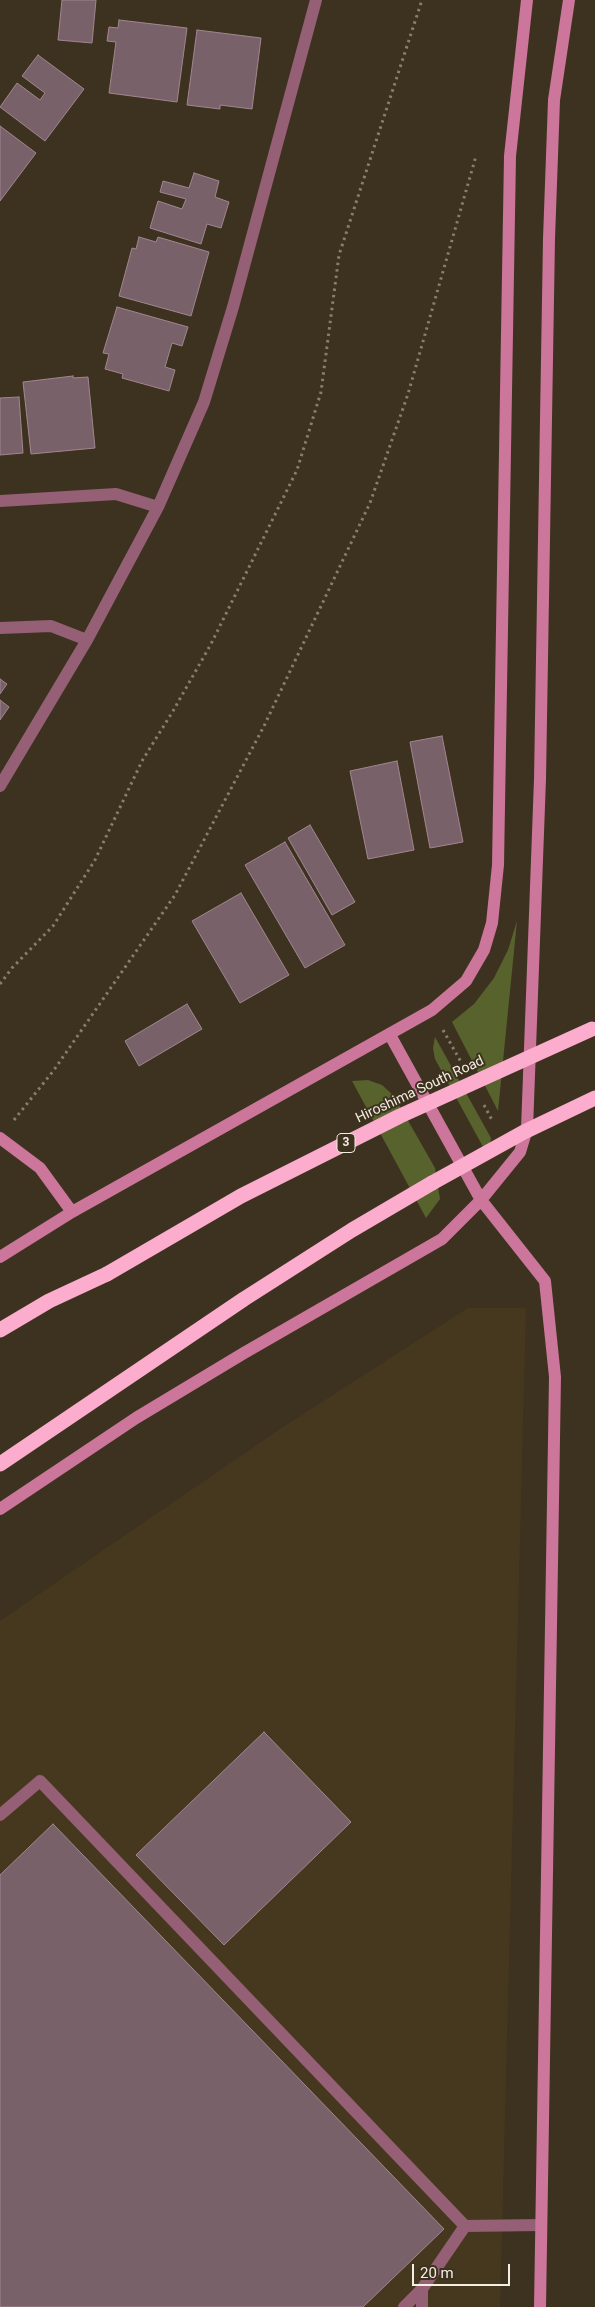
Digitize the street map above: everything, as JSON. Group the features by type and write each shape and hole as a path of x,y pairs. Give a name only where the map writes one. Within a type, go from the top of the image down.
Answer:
{"highway":[{"name":"Hiroshima South Road","path":"0,1330 49,1301 107,1274 241,1196 400,1116 594,1029"},
{"path":"0,1464 244,1298 352,1230 524,1132 595,1098"}],"street":[{"path":"0,786 87,640 158,507 204,402 233,307 316,0"},
{"path":"0,1257 72,1212 432,1010 466,981 484,950 492,923 498,855 510,156 526,0"},
{"path":"0,1509 136,1418 252,1348 442,1239 481,1200 520,1152 527,1129 540,779 550,210 554,100 569,0"},
{"path":"0,501 116,494 158,507"},
{"path":"0,628 51,626 87,640"},
{"path":"390,1035 481,1200 544,1281 555,1377 540,2307"},
{"path":"0,1138 40,1168 72,1212"},
{"path":"0,1815 40,1781 465,2226 541,2225"},
{"path":"404,2307 422,2289 465,2226"},
{"path":"422,2289 422,2307"}],"path":[{"path":"0,984 12,968 53,926 95,860 142,761 212,644 296,470 321,392 339,255 422,0"},
{"path":"0,1138 54,1070 175,895 264,726 370,503 408,394 476,156"}],"shaded area":[{"path":"468,1308 526,1308 500,2307 0,2307 0,1621 280,1429"}],"green space":[{"path":"517,921 498,1111 452,1022 474,1004 494,978 508,950"},
{"path":"435,1037 491,1138 488,1156 435,1059 433,1048"},
{"path":"368,1080 382,1085 394,1096 435,1168 440,1199 426,1218 352,1081"}],"building":[{"path":"62,0 96,0 92,43 58,40"},
{"path":"119,20 187,28 177,102 109,93 116,42 107,41 109,27 118,28"},
{"path":"197,30 261,38 252,109 220,105 220,109 187,105"},
{"path":"38,55 84,89 45,141 0,107 17,83 40,100 45,93 22,76"},
{"path":"0,126 36,153 0,201"},
{"path":"194,173 219,181 215,197 229,202 221,228 207,224 201,244 150,228 158,201 182,209 186,199 160,192 163,181 189,188"},
{"path":"139,237 156,242 158,237 209,252 191,316 119,296 132,248 136,249"},
{"path":"117,307 188,327 182,346 172,343 165,367 175,370 169,391 122,378 123,374 105,369 109,354 103,353"},
{"path":"73,376 73,378 88,377 95,448 31,454 23,382"},
{"path":"19,397 23,453 0,455 0,398"},
{"path":"0,679 7,684 0,694"},
{"path":"0,700 9,707 0,720"},
{"path":"442,736 463,842 430,848 410,742"},
{"path":"397,761 414,850 368,859 350,771"},
{"path":"310,825 355,902 332,915 288,838"},
{"path":"285,842 345,945 305,968 245,865"},
{"path":"241,893 289,975 240,1003 192,921"},
{"path":"187,1004 202,1029 139,1066 125,1041"},
{"path":"264,1732 351,1822 224,1945 136,1855"},
{"path":"53,1824 444,2229 363,2307 0,2307 0,1875"}]}
